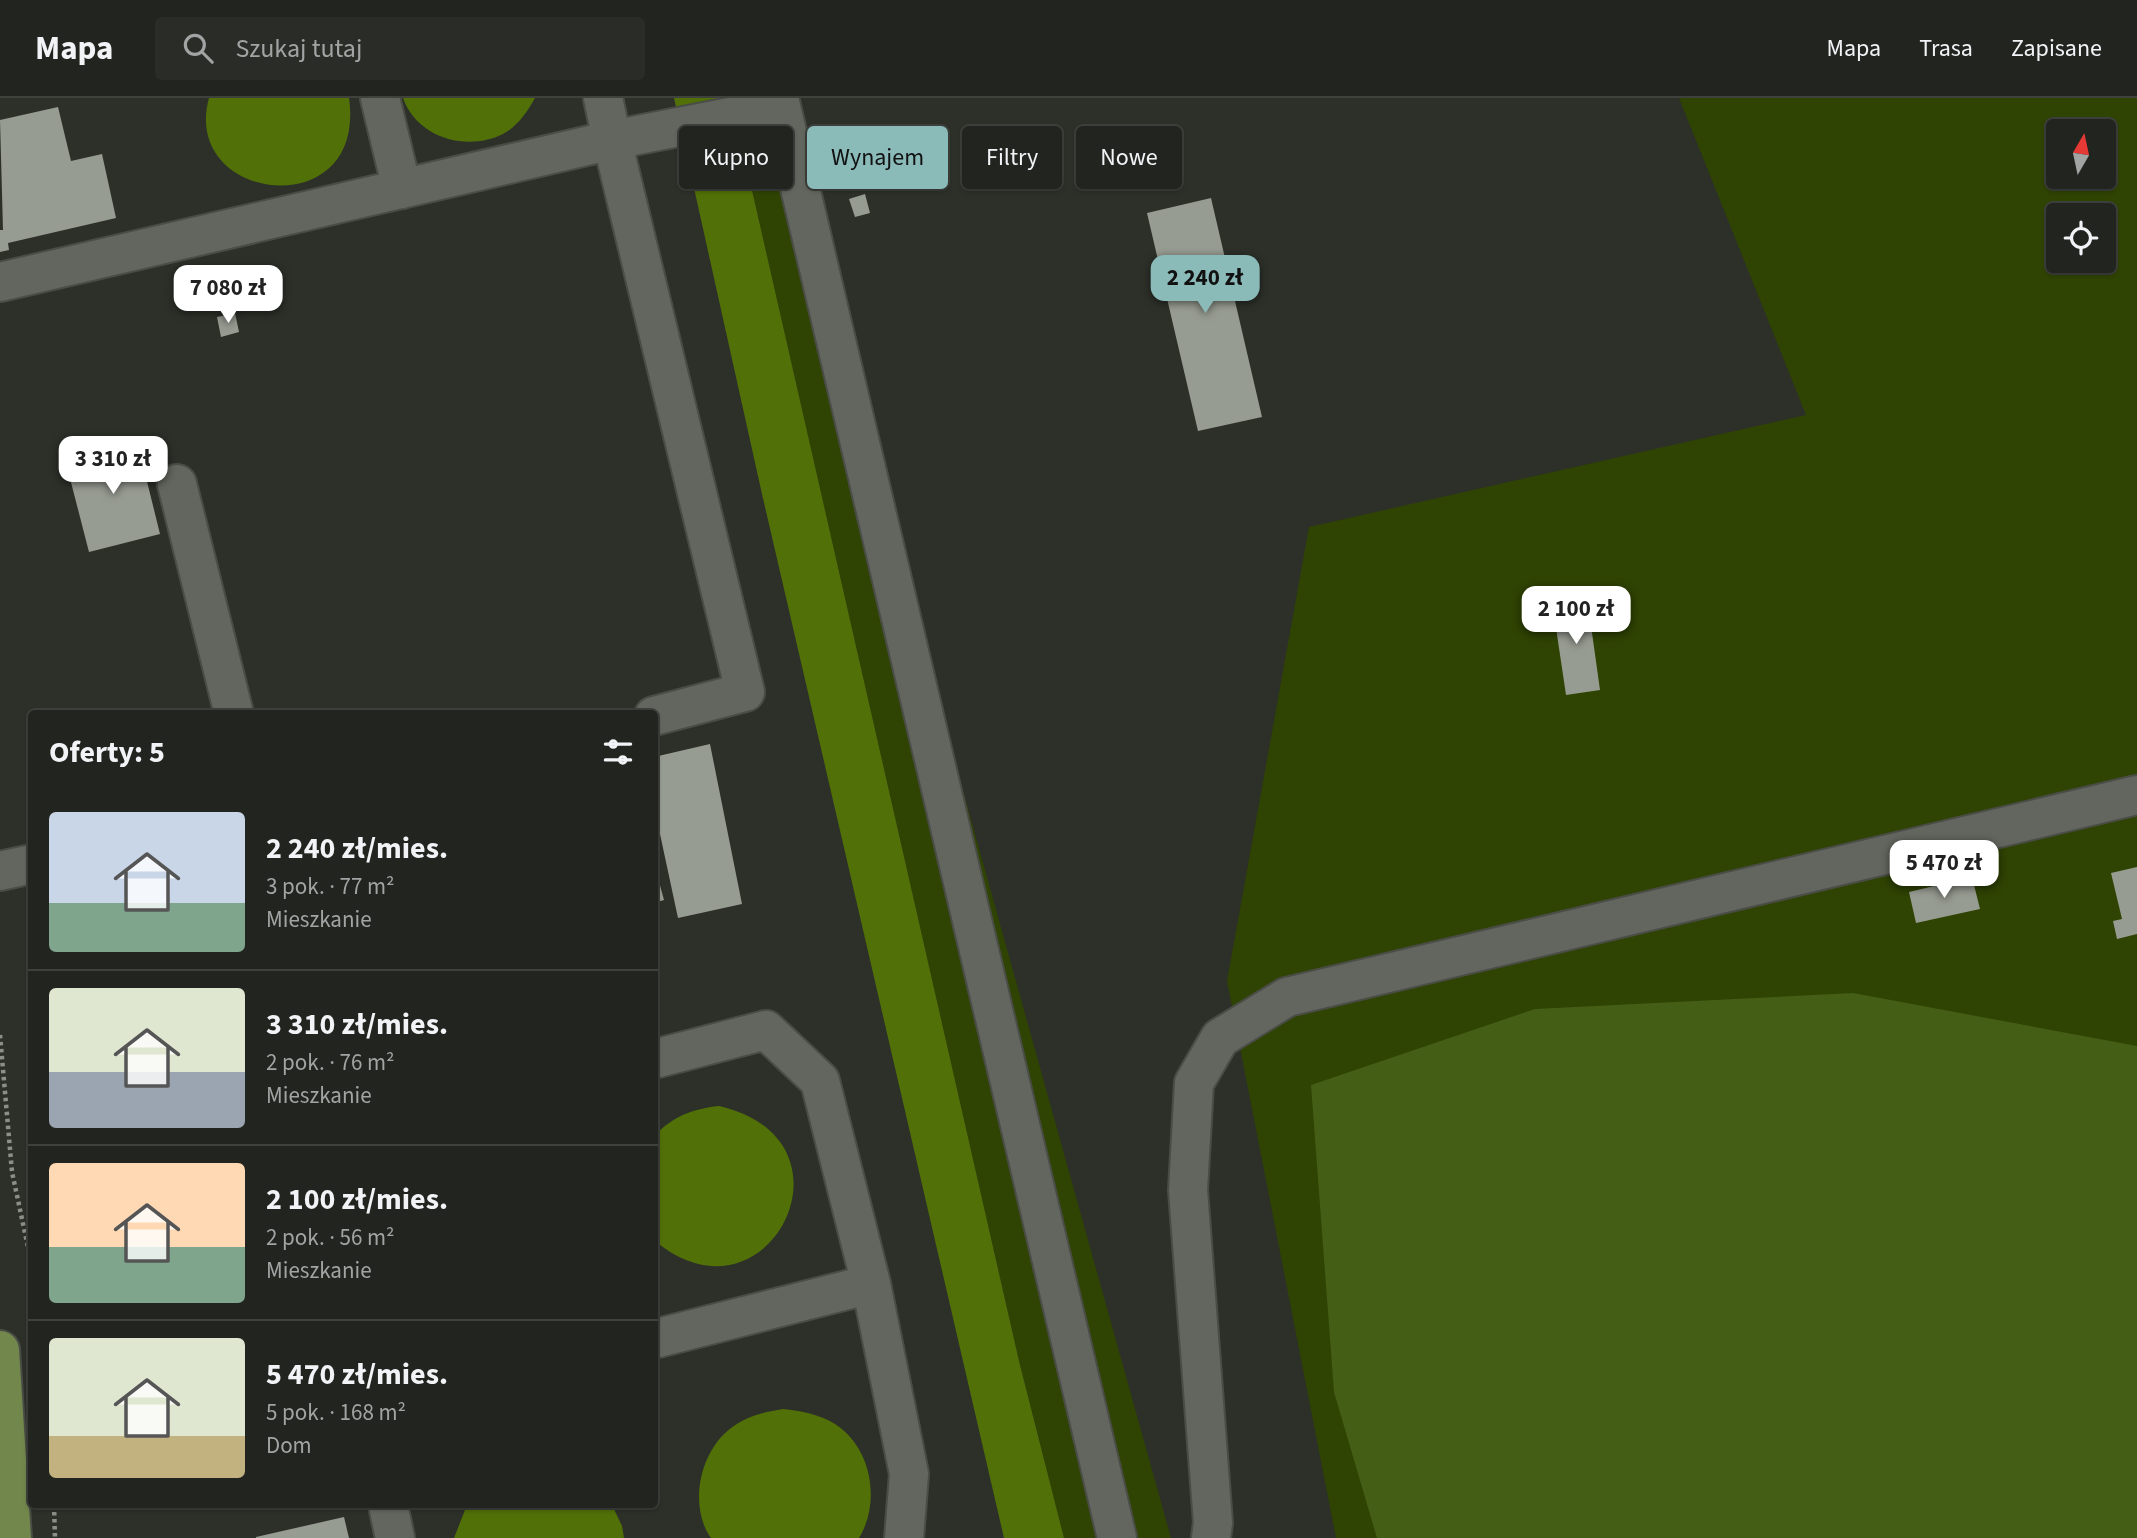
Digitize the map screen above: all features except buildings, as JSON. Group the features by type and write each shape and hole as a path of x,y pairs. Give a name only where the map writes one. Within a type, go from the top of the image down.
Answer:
{"main road":[{"path":"0,1350 12,1538"}],"lane":[{"path":"380,98 402,189"},
{"path":"603,98 745,692 658,715"},
{"path":"0,282 780,102 1117,1538"},
{"path":"177,484 233,710"},
{"path":"1211,1538 1188,1190 1194,1083 1220,1038 1287,997 2137,795"},
{"path":"0,870 28,865"},
{"path":"658,1058 766,1030 820,1080 871,1283 909,1474 904,1538"},
{"path":"658,1338 871,1283"},
{"path":"389,1508 395,1538"}],"path":[{"path":"0,1035 12,1172 28,1247"},
{"path":"54,1508 55,1538"}],"shaded area":[{"path":"209,98 349,98 347,139 331,167 305,182 275,185 245,178 221,160 207,133"},
{"path":"403,98 535,98 522,118 508,131 474,142 445,138 431,132 419,123"},
{"path":"674,98 731,98 737,126 680,126"},
{"path":"731,98 770,98 778,126 737,126"},
{"path":"1679,98 2137,98 2137,1538 1336,1538 1227,981 1309,527 1806,415"},
{"path":"793,181 1171,1538 1064,1538 1019,1361 752,189 793,189"},
{"path":"694,189 752,189 1019,1361 1064,1538 1004,1538 762,494"},
{"path":"1853,993 2137,1046 2137,1538 1377,1538 1334,1392 1311,1085 1535,1009"},
{"path":"719,1106 764,1125 787,1155 793,1189 784,1222 763,1249 732,1264 695,1263 658,1242 658,1132 684,1114"},
{"path":"783,1409 810,1414 835,1424 848,1434 857,1447 865,1461 871,1492 866,1524 859,1538 711,1538 700,1511 699,1495 705,1464 712,1450 720,1438 743,1420"},
{"path":"466,1508 613,1508 622,1526 624,1538 454,1538"}]}
